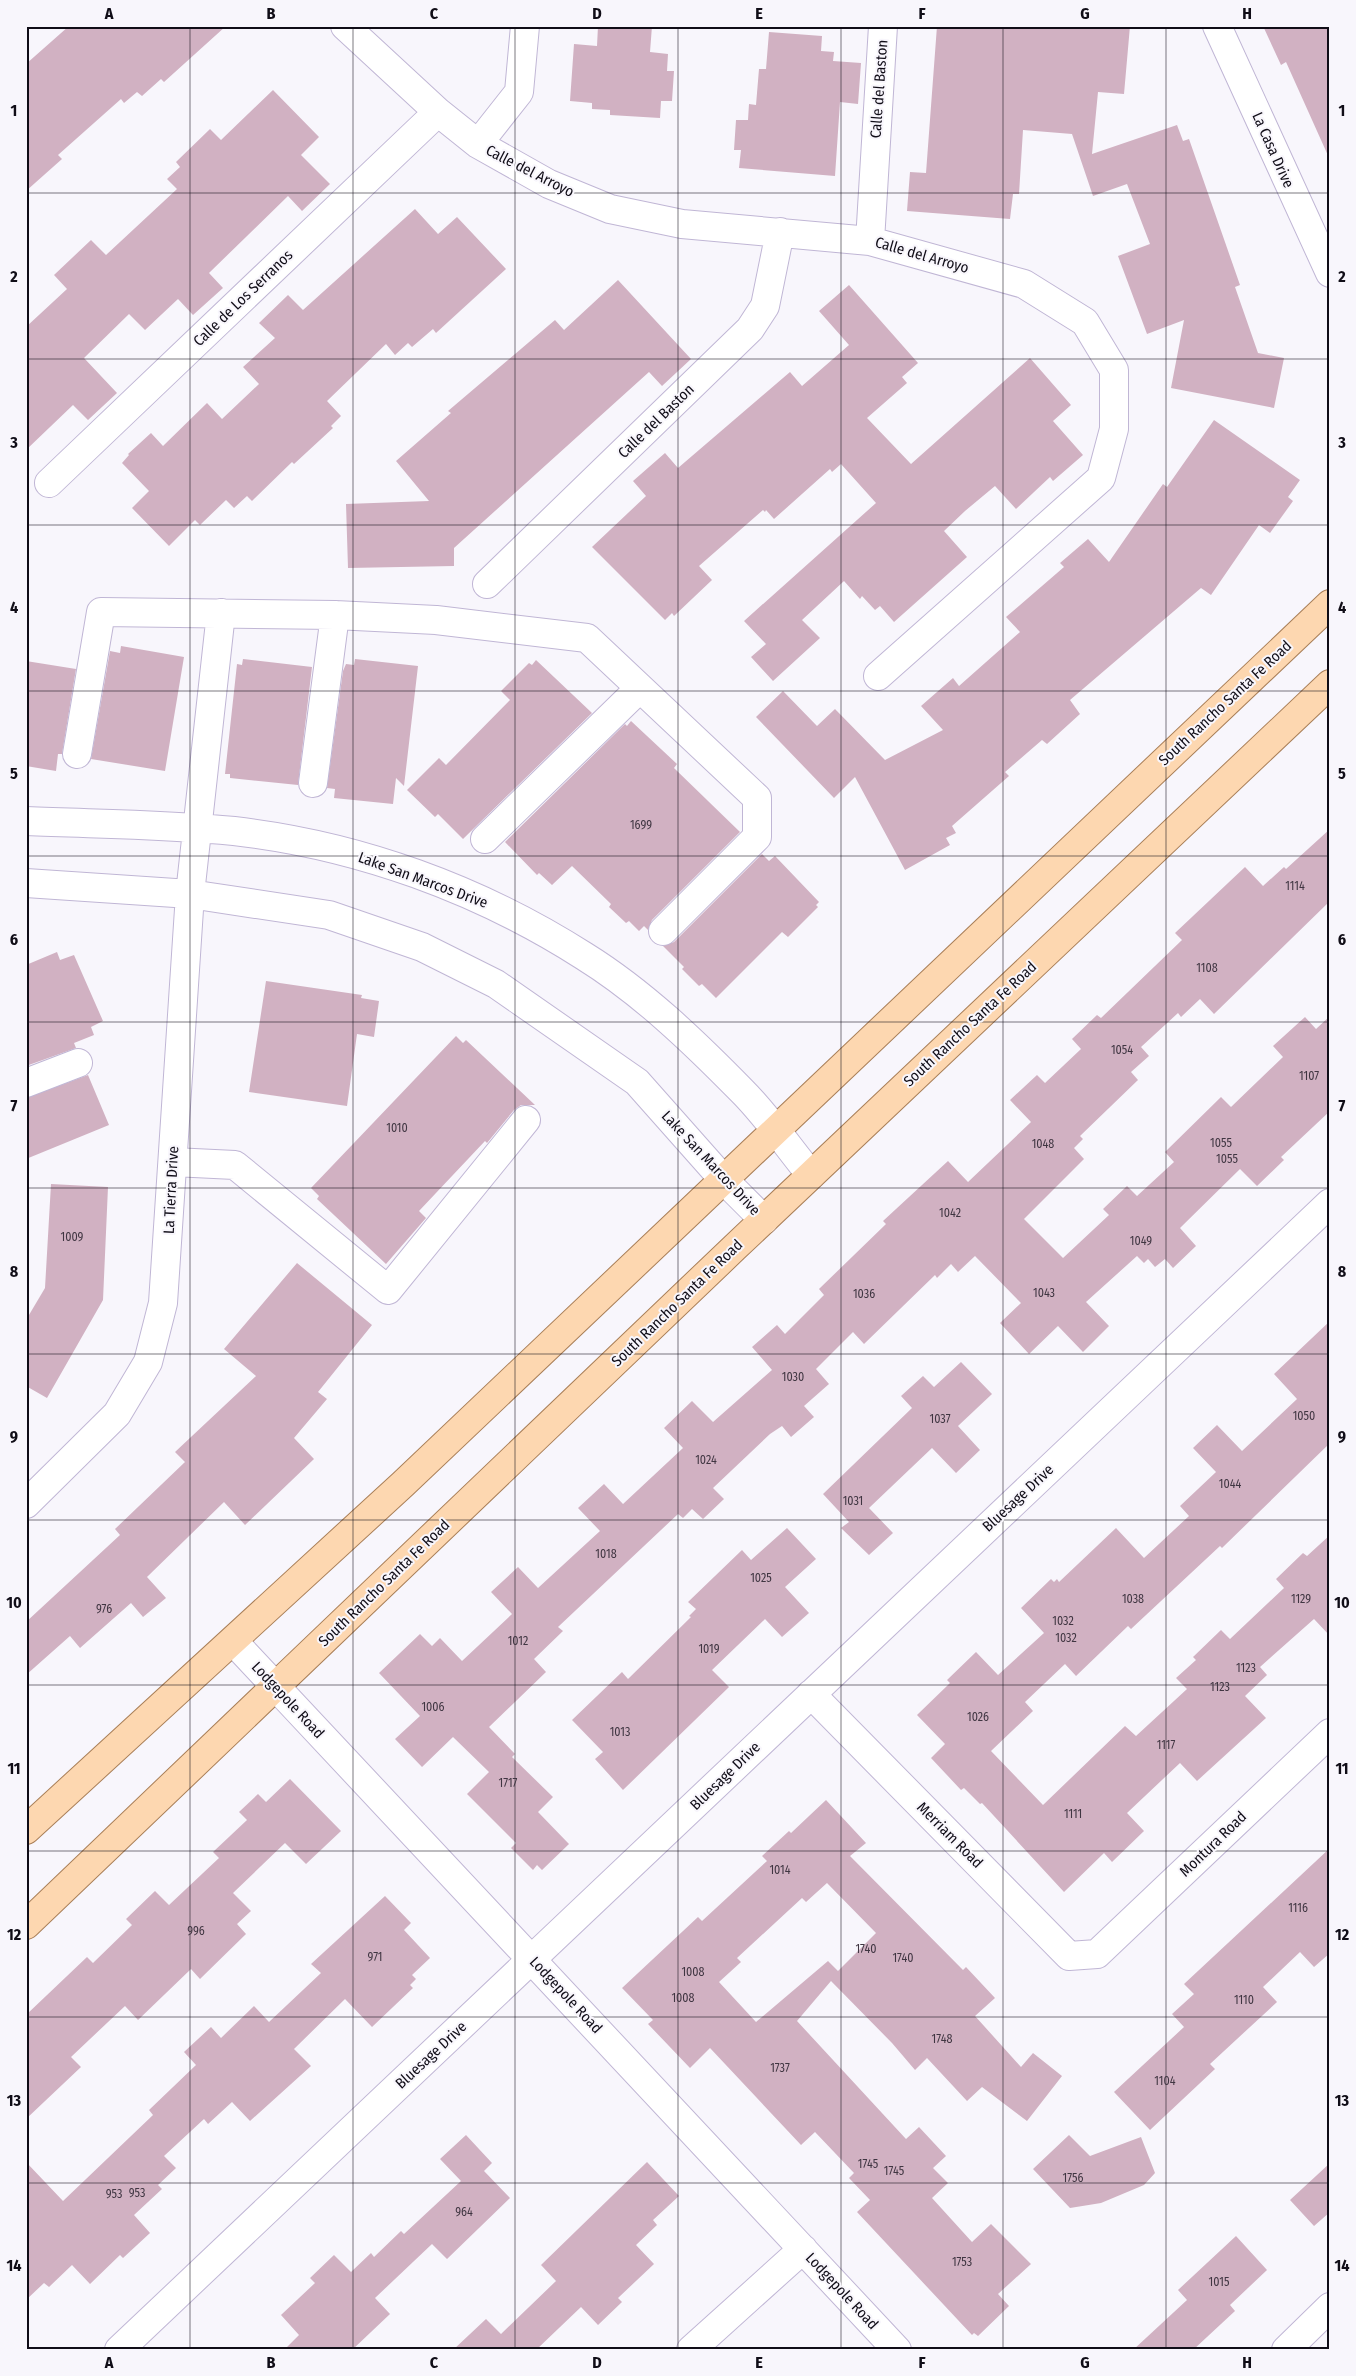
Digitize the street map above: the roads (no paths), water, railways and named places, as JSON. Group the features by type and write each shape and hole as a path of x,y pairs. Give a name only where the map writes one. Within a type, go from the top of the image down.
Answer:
{"main road":[{"name":"South Rancho Santa Fe Road","path":"26,1830 403,1484 1330,604"},
{"name":"South Rancho Santa Fe Road","path":"26,1925 811,1174 1330,684"}],"street":[{"name":"Calle del Arroyo","path":"345,26 438,112 478,144 549,184 610,209 682,224 870,241 1024,284 1085,322 1114,370 1114,429 1101,478 878,676"},
{"path":"478,144 519,92 525,26"},
{"name":"Calle del Baston","path":"870,241 883,26"},
{"name":"La Casa Drive","path":"1217,26 1330,273"},
{"name":"Calle de Los Serranos","path":"49,483 438,112"},
{"name":"Calle del Baston","path":"487,584 750,329 765,306 780,232"},
{"path":"77,754 102,612 335,615 436,620 587,638 757,798 757,838 663,931"},
{"name":"La Tierra Drive","path":"29,1496 117,1414 148,1362 163,1303 190,894 220,613"},
{"path":"313,783 335,615"},
{"path":"485,839 640,688"},
{"name":"Lake San Marcos Drive","path":"26,820 196,829 268,836 379,860 450,886 493,906 585,956 631,990 744,1092 811,1174"},
{"name":"Lake San Marcos Drive","path":"26,883 190,894 329,915 422,947 496,984 637,1082 723,1179 764,1220"},
{"path":"26,1083 78,1063"},
{"path":"173,1162 235,1165 388,1290 526,1120"},
{"name":"Bluesage Drive","path":"119,2350 1330,1203"},
{"name":"Lodgepole Road","path":"233,1641 897,2350"},
{"name":"Merriam Road","path":"811,1694 1069,1956 1097,1954"},
{"name":"Montura Road","path":"1097,1954 1330,1733"},
{"path":"691,2350 803,2249"},
{"path":"1286,2350 1330,2307"}]}
